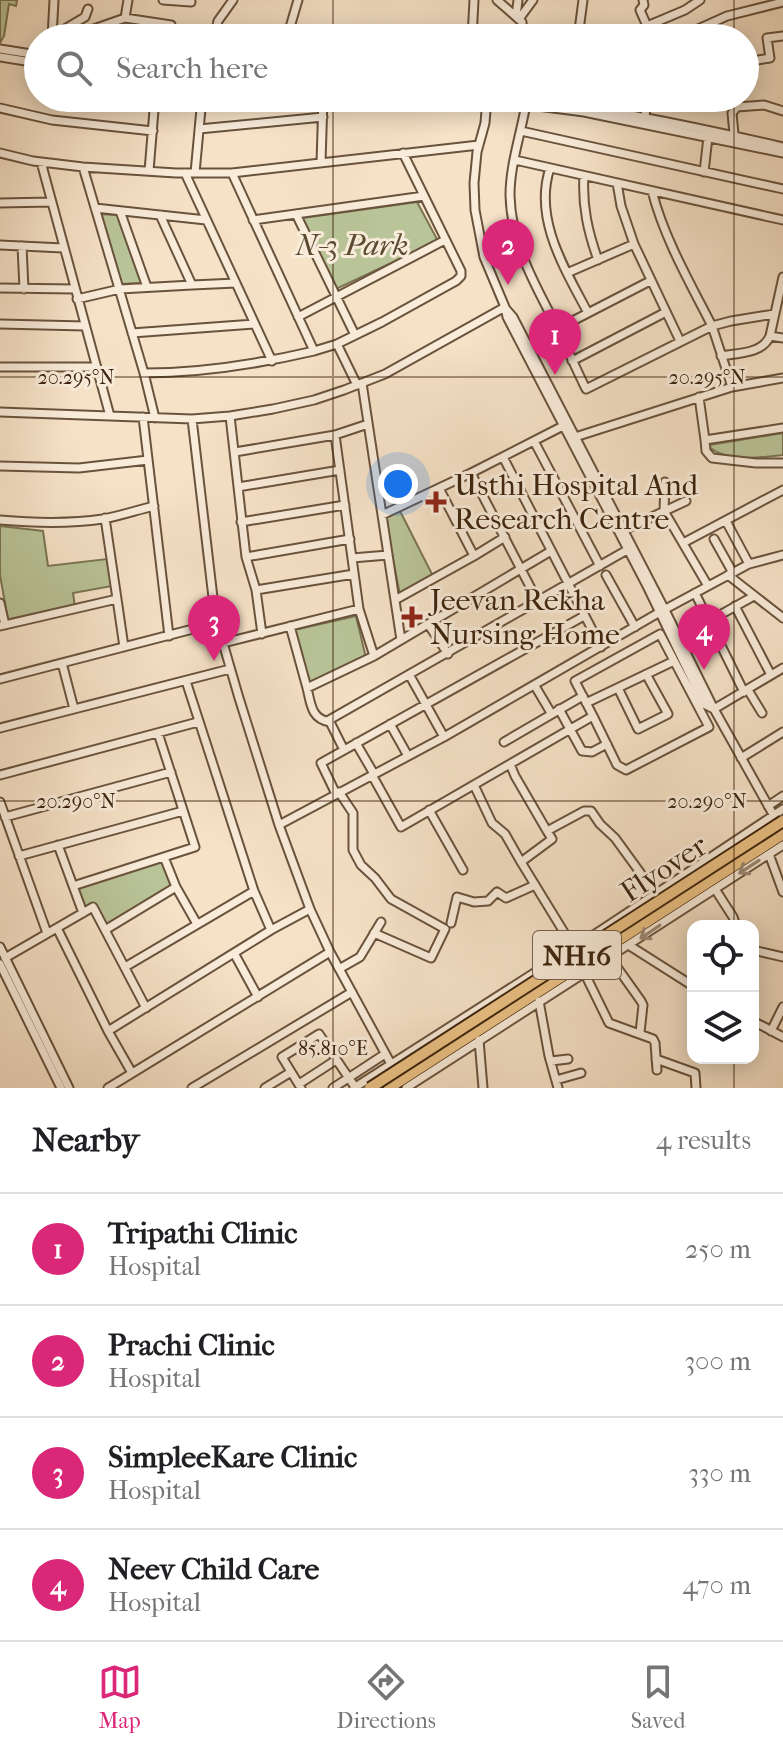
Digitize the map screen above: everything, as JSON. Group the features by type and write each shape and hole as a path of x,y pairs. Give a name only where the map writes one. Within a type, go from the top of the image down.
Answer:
{"highway":[{"name":"Flyover","path":"370,1088 778,818"},
{"name":"Flyover","path":"389,1088 783,832"}],"street":[{"path":"53,24 54,0"},
{"path":"125,18 128,0"},
{"path":"163,0 191,2"},
{"path":"217,24 233,0"},
{"path":"291,24 298,0"},
{"path":"473,24 474,0"},
{"path":"497,0 522,24"},
{"path":"517,18 518,0"},
{"path":"517,18 533,0"},
{"path":"580,24 583,0"},
{"path":"643,0 640,10 646,24"},
{"path":"652,24 700,0"},
{"path":"709,24 727,16 783,2"},
{"path":"73,24 85,17 88,9"},
{"path":"108,24 125,18 164,24"},
{"path":"759,60 770,58 767,38 783,36"},
{"path":"0,49 24,53"},
{"path":"0,57 24,61"},
{"path":"759,105 783,111"},
{"path":"0,108 52,120 153,131"},
{"path":"149,171 154,112"},
{"path":"195,173 201,112"},
{"path":"321,163 323,112"},
{"path":"488,112 474,183 475,210 484,257 507,317 563,426 624,530 714,709 768,806 778,818 783,832"},
{"path":"521,112 510,201 518,247 586,389 712,326 774,314"},
{"path":"584,112 734,134 783,147"},
{"path":"625,112 708,137 783,153"},
{"path":"645,117 646,112"},
{"path":"733,112 734,134"},
{"path":"199,129 323,117"},
{"path":"521,131 783,189"},
{"path":"704,172 708,137"},
{"path":"0,153 83,167 232,173 479,145"},
{"path":"144,373 205,370 272,361 314,351 337,344 456,281 461,271 403,153"},
{"path":"0,160 22,159"},
{"path":"515,160 783,220"},
{"path":"41,162 110,416"},
{"path":"83,167 155,418"},
{"path":"550,168 545,205 555,246 588,313"},
{"path":"185,173 272,361"},
{"path":"232,173 314,351"},
{"path":"584,176 584,212 598,260"},
{"path":"617,183 634,244 680,341"},
{"path":"652,191 684,272 712,326 732,387"},
{"path":"253,220 424,196"},
{"path":"0,203 51,202"},
{"path":"95,208 206,220"},
{"path":"120,211 147,287"},
{"path":"296,214 355,335"},
{"path":"160,215 192,285"},
{"path":"298,317 445,240"},
{"path":"567,273 634,244"},
{"path":"0,245 63,248"},
{"path":"22,246 24,289"},
{"path":"484,257 518,247"},
{"path":"721,356 765,345 770,336 783,277"},
{"path":"557,329 650,281"},
{"path":"77,299 120,289 236,283"},
{"path":"0,288 75,289"},
{"path":"0,412 192,419 230,416 314,400 385,374 505,307"},
{"path":"505,307 513,317 627,550 663,611 679,664 709,727 626,770 617,765 575,681 660,634 679,664 704,704 714,709"},
{"path":"572,361 666,312"},
{"path":"0,324 85,326"},
{"path":"132,333 254,324"},
{"path":"770,336 783,338"},
{"path":"337,344 359,384 368,424 401,640"},
{"path":"0,367 96,367"},
{"path":"572,438 732,387 783,378"},
{"path":"699,397 706,451 712,458 783,463"},
{"path":"230,416 246,557 256,590 262,634"},
{"path":"143,417 169,636"},
{"path":"192,419 216,623 230,669 279,825 310,909 391,1064"},
{"path":"235,452 335,435 368,424"},
{"path":"382,515 563,426"},
{"path":"705,440 783,428"},
{"path":"335,435 359,609 374,656"},
{"path":"534,441 600,566"},
{"path":"503,457 601,647"},
{"path":"0,466 79,468 148,460"},
{"path":"238,487 340,470"},
{"path":"471,473 538,602"},
{"path":"665,482 664,511 708,586"},
{"path":"439,488 474,556"},
{"path":"683,543 783,490"},
{"path":"624,530 686,501"},
{"path":"241,522 345,505"},
{"path":"0,520 57,523 105,518 154,506"},
{"path":"105,518 124,647"},
{"path":"726,521 749,564"},
{"path":"395,600 505,537"},
{"path":"246,557 350,539"},
{"path":"714,539 730,574 783,618"},
{"path":"330,722 627,550"},
{"path":"307,688 374,656 551,551"},
{"path":"352,558 388,555"},
{"path":"279,825 444,737 730,574 749,564 783,555"},
{"path":"256,590 354,574"},
{"path":"606,575 635,627"},
{"path":"695,593 746,691 762,713"},
{"path":"709,621 754,596"},
{"path":"0,603 2,625 117,599"},
{"path":"735,606 771,675"},
{"path":"223,643 359,609"},
{"path":"374,933 431,958 445,929 391,899 361,865 353,850 353,813 337,793 321,763 584,616"},
{"path":"0,679 216,623"},
{"path":"428,624 448,654"},
{"path":"290,626 313,714 322,721 330,722"},
{"path":"62,663 74,709"},
{"path":"504,742 555,711 679,664"},
{"path":"714,709 783,668"},
{"path":"0,728 230,669"},
{"path":"618,688 638,729 668,714 646,674"},
{"path":"410,676 444,737"},
{"path":"186,681 254,891 271,930"},
{"path":"535,686 570,729 580,750 592,752 607,744"},
{"path":"356,743 401,827 593,716"},
{"path":"0,775 198,722"},
{"path":"330,722 344,750"},
{"path":"390,724 408,756"},
{"path":"741,758 783,732"},
{"path":"73,886 195,847 158,733"},
{"path":"510,764 552,839 521,862"},
{"path":"5,817 171,772"},
{"path":"474,785 492,823 505,834 573,947"},
{"path":"768,806 783,796"},
{"path":"0,802 47,933"},
{"path":"336,1060 300,1086 282,1057 319,1034 355,1088 655,893 778,818 783,809"},
{"path":"429,810 463,870"},
{"path":"19,856 183,811"},
{"path":"547,831 584,811 591,811 655,893"},
{"path":"58,845 83,913"},
{"path":"410,1087 783,845"},
{"path":"769,854 783,892"},
{"path":"164,857 176,887 197,924"},
{"path":"451,923 457,897 474,902 488,901 497,892 506,898 535,885"},
{"path":"105,930 176,887"},
{"path":"715,889 734,920"},
{"path":"125,967 254,891"},
{"path":"2,961 93,907 146,1008"},
{"path":"108,1031 310,909"},
{"path":"339,969 360,957 381,922"},
{"path":"57,928 132,1073"},
{"path":"630,946 687,982"},
{"path":"0,947 2,961 61,1082 69,1088"},
{"path":"759,951 783,957"},
{"path":"108,1088 330,952"},
{"path":"234,953 258,997"},
{"path":"609,956 641,1001 640,1033"},
{"path":"584,972 609,1023 653,1039 657,1070"},
{"path":"192,1088 352,992"},
{"path":"539,1001 557,1084 581,1073"},
{"path":"771,1031 783,1007"},
{"path":"759,1024 783,1037"},
{"path":"479,1040 483,1088"},
{"path":"333,1088 385,1054"},
{"path":"551,1061 568,1059"},
{"path":"656,1059 696,1074 696,1088"},
{"path":"265,1088 291,1072"}],"green space":[{"path":"0,0 17,0 16,6 9,4 0,43"},
{"name":"N-3 Park","path":"417,202 438,241 336,289 302,218"},
{"path":"99,214 118,215 142,283 121,284"},
{"path":"783,433 783,455 734,457 709,447 709,445"},
{"path":"400,511 433,576 400,595 385,519"},
{"path":"0,526 43,531 48,566 107,559 112,586 73,593 75,607 8,620 0,575"},
{"path":"356,616 366,658 310,684 294,630"},
{"path":"164,857 176,887 105,930 93,908 83,913 73,886"}],"place":[{"name":"Prachi Clinic","path":"508,285"},
{"name":"Tripathi Clinic","path":"555,375"},
{"name":"Usthi Hospital And Research Centre","path":"436,502"},
{"name":"Jeevan Rekha Nursing Home","path":"412,617"},
{"name":"SimpleeKare Clinic","path":"214,661"},
{"name":"Neev Child Care","path":"704,670"}]}
